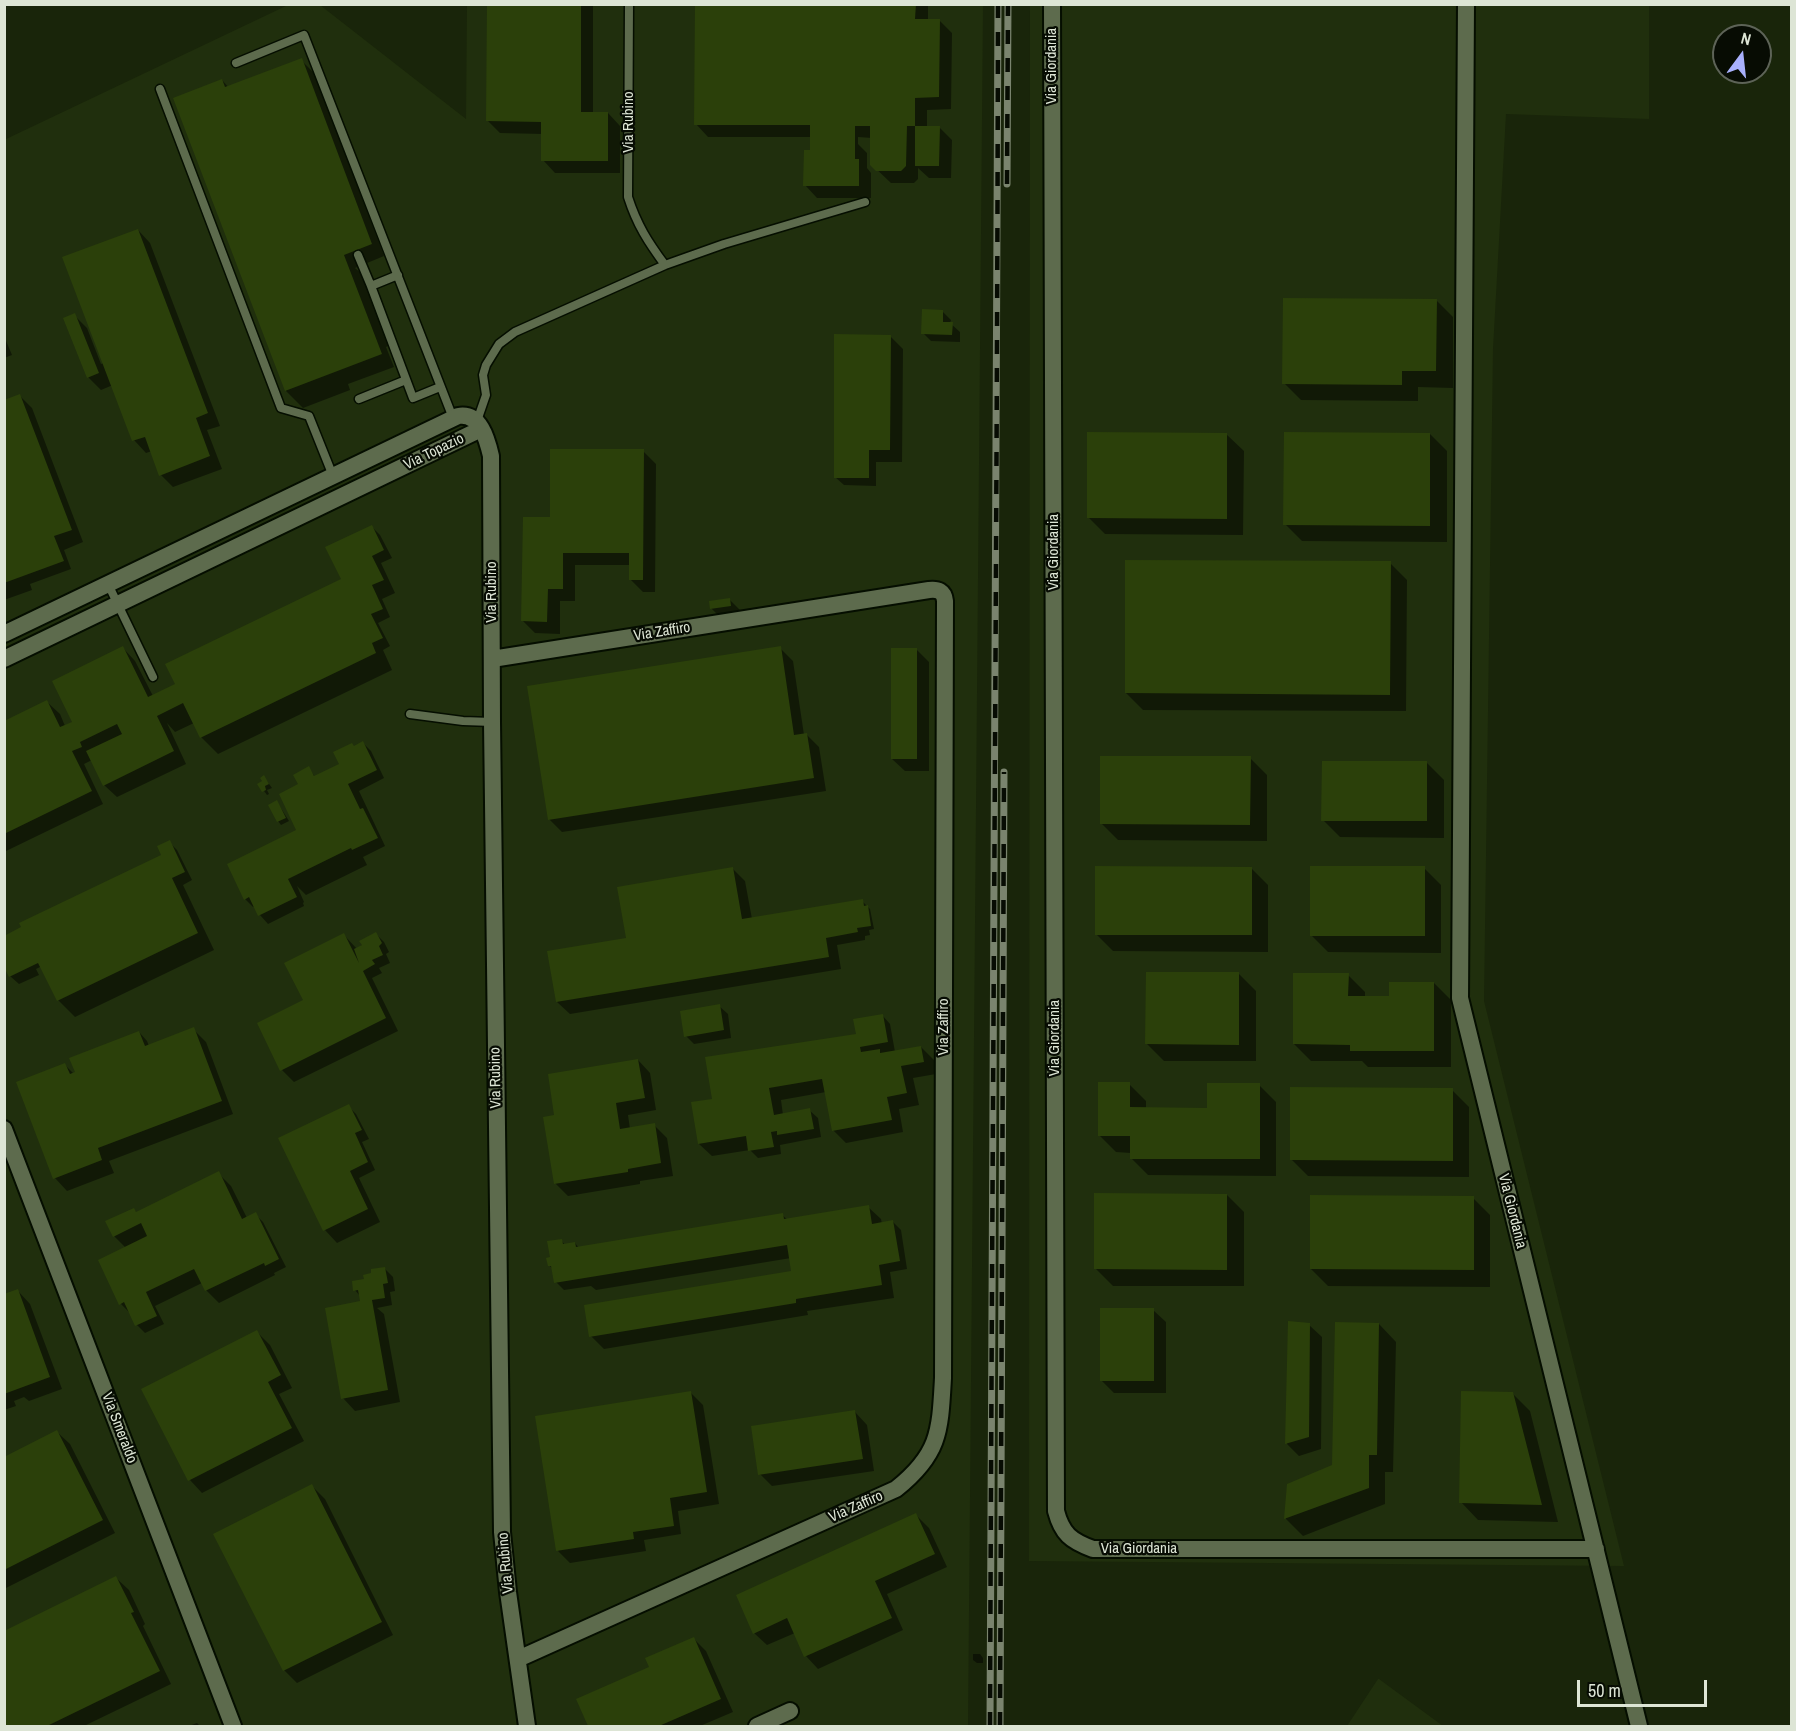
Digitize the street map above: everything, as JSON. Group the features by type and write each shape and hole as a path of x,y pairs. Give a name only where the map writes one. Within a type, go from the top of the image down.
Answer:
{"street":[{"name":"Via Giordania","path":"1052,4 1056,1511 1060,1525 1069,1537 1093,1550 1596,1549"},
{"name":"Via Giordania","path":"1466,4 1460,998 1639,1726"},
{"name":"Via Topazio","path":"4,634 453,418 467,416 479,425 4,659"},
{"name":"Via Rubino","path":"479,425 491,456 502,1532 527,1726"},
{"name":"Via Zaffiro","path":"492,659 929,590 942,592 945,601 943,1378 941,1420 928,1458 916,1474 897,1489 518,1659"},
{"name":"Via Smeraldo","path":"4,1129 233,1726"},
{"path":"758,1726 790,1711"}],"lane":[{"name":"Via Rubino","path":"629,4 628,197 634,218 643,235 665,265"},
{"path":"236,63 304,35 453,418"},
{"path":"160,89 281,408 309,416 333,476"},
{"path":"479,425 486,396 483,375 486,365 499,344 515,332 665,265 724,244 865,202"},
{"path":"358,255 413,398 440,387"},
{"path":"371,286 398,275"},
{"path":"359,399 406,380"},
{"path":"108,584 153,676"},
{"path":"410,714 463,721 492,722"}],"shaded area":[{"path":"288,5 320,5 466,119 467,5 983,5 968,1726 5,1726 4,140"},
{"path":"1030,5 1649,5 1649,119 1506,114 1493,349 1484,1001 1624,1566 1029,1561"},
{"path":"1379,1679 1443,1726 1347,1726"}],"building":[{"path":"487,4 581,4 581,112 608,112 608,161 541,161 541,122 486,121"},
{"path":"695,4 916,4 915,19 940,19 939,97 915,98 915,126 907,126 906,166 901,171 876,171 870,165 870,126 855,126 855,159 859,159 859,186 803,186 804,150 810,150 810,125 694,125"},
{"path":"302,58 372,244 344,255 382,354 285,391 173,98 222,79 225,87"},
{"path":"915,126 940,126 939,166 915,166"},
{"path":"138,229 208,413 196,418 210,456 159,476 145,437 132,441 62,257"},
{"path":"1283,298 1437,299 1436,371 1402,371 1402,385 1282,384"},
{"path":"922,309 943,310 943,322 953,322 952,335 921,334"},
{"path":"75,313 99,373 87,378 63,318"},
{"path":"834,334 891,335 890,450 869,450 869,478 834,478"},
{"path":"20,394 72,530 54,536 64,561 4,583 4,400"},
{"path":"1087,432 1227,433 1227,519 1087,518"},
{"path":"1284,432 1430,433 1430,526 1283,525"},
{"path":"550,449 644,449 643,580 629,580 629,553 563,553 563,589 548,589 547,622 521,621 523,517 550,517"},
{"path":"372,525 384,550 372,556 384,580 372,585 383,609 371,614 383,638 372,643 376,653 200,738 183,703 157,716 174,751 103,786 86,751 122,734 117,724 80,742 82,747 72,751 92,791 4,834 4,721 47,700 60,727 72,722 52,681 123,646 148,697 175,684 165,664 341,579 325,547"},
{"path":"1125,560 1391,561 1390,695 1125,693"},
{"path":"730,598 731,606 710,609 709,601"},
{"path":"781,646 794,735 807,733 814,778 548,820 527,686"},
{"path":"891,648 917,648 917,759 891,759"},
{"path":"363,741 377,770 348,784 378,838 352,850 351,848 288,879 297,897 258,916 249,897 244,900 227,864 296,830 279,794 298,784 293,775 309,766 314,776 339,764 333,752 352,743 354,746"},
{"path":"1100,756 1251,756 1250,825 1100,824"},
{"path":"1322,761 1427,761 1427,821 1321,821"},
{"path":"264,775 269,784 262,792 257,784 262,781 260,778"},
{"path":"277,800 286,818 277,822 268,805"},
{"path":"170,840 185,872 172,878 198,933 57,1001 38,963 9,977 4,967 4,936 21,927 19,923 161,855 157,846"},
{"path":"1095,866 1252,867 1252,935 1095,935"},
{"path":"1310,866 1425,866 1425,936 1310,936"},
{"path":"733,867 742,919 863,899 864,906 868,905 871,926 857,928 858,932 826,938 829,957 556,1002 547,951 626,938 617,887"},
{"path":"376,932 382,943 379,946 383,955 372,960 375,964 363,971 386,1018 280,1071 257,1023 303,1000 284,963 344,933 359,963 354,949 362,945 359,941"},
{"path":"1146,972 1239,972 1239,1045 1145,1044"},
{"path":"1293,973 1349,973 1348,996 1389,996 1389,982 1434,982 1434,1051 1350,1051 1350,1045 1293,1044"},
{"path":"720,1004 724,1030 684,1037 680,1011"},
{"path":"883,1014 888,1042 860,1047 861,1052 880,1049 880,1053 921,1046 924,1062 901,1066 907,1093 887,1097 892,1120 832,1131 822,1079 769,1088 774,1115 810,1108 814,1129 777,1135 777,1131 771,1132 774,1147 748,1151 746,1136 698,1144 691,1102 712,1099 705,1057 856,1034 853,1019"},
{"path":"194,1027 222,1101 98,1148 102,1160 53,1179 16,1082 65,1063 70,1074 75,1072 69,1058 139,1031 145,1046"},
{"path":"638,1059 645,1098 616,1103 620,1129 655,1123 661,1163 628,1169 628,1172 554,1184 543,1117 554,1115 548,1074"},
{"path":"1098,1082 1130,1082 1130,1107 1207,1108 1207,1083 1260,1083 1260,1159 1130,1159 1130,1136 1098,1136"},
{"path":"1290,1087 1453,1088 1453,1161 1290,1160"},
{"path":"349,1104 362,1130 355,1133 368,1162 350,1171 368,1209 323,1231 278,1138"},
{"path":"219,1171 242,1219 256,1212 279,1259 265,1266 264,1263 205,1291 194,1269 146,1292 157,1316 135,1326 124,1302 119,1305 98,1260 147,1236 141,1223 113,1237 105,1221 134,1208 136,1212"},
{"path":"1094,1193 1227,1194 1227,1270 1094,1269"},
{"path":"1310,1195 1474,1196 1474,1270 1310,1269"},
{"path":"869,1205 872,1224 893,1220 900,1261 879,1265 882,1285 796,1299 796,1303 589,1337 584,1305 791,1271 787,1245 554,1283 551,1266 548,1266 546,1258 550,1257 547,1241 562,1239 563,1244 575,1242 576,1247 783,1213 784,1219"},
{"path":"385,1267 388,1283 383,1284 385,1298 372,1300 388,1390 341,1399 325,1308 360,1301 358,1290 353,1291 352,1281 364,1279 363,1275 371,1273 371,1269"},
{"path":"18,1289 50,1377 4,1394 4,1294"},
{"path":"1100,1308 1154,1308 1154,1381 1100,1381"},
{"path":"1288,1321 1310,1323 1309,1437 1285,1444"},
{"path":"1335,1322 1379,1323 1377,1455 1369,1455 1369,1488 1284,1519 1287,1484 1332,1465"},
{"path":"257,1330 281,1375 268,1382 292,1428 188,1481 141,1389"},
{"path":"691,1391 707,1492 670,1498 674,1526 633,1532 634,1539 556,1551 535,1416"},
{"path":"1461,1391 1513,1392 1542,1505 1459,1503"},
{"path":"855,1410 863,1459 758,1475 751,1426"},
{"path":"57,1430 103,1520 4,1570 4,1457"},
{"path":"312,1484 382,1622 283,1671 213,1534"},
{"path":"916,1513 935,1554 875,1581 892,1618 804,1657 787,1618 753,1634 736,1595"},
{"path":"116,1576 134,1612 131,1613 160,1671 47,1726 4,1726 4,1631"},
{"path":"694,1637 721,1699 659,1726 588,1726 576,1699 649,1667 645,1658"}],"railway":[{"path":"990,1726 998,4"},
{"path":"1007,184 1008,4"},
{"path":"1000,1726 1004,772"}]}
